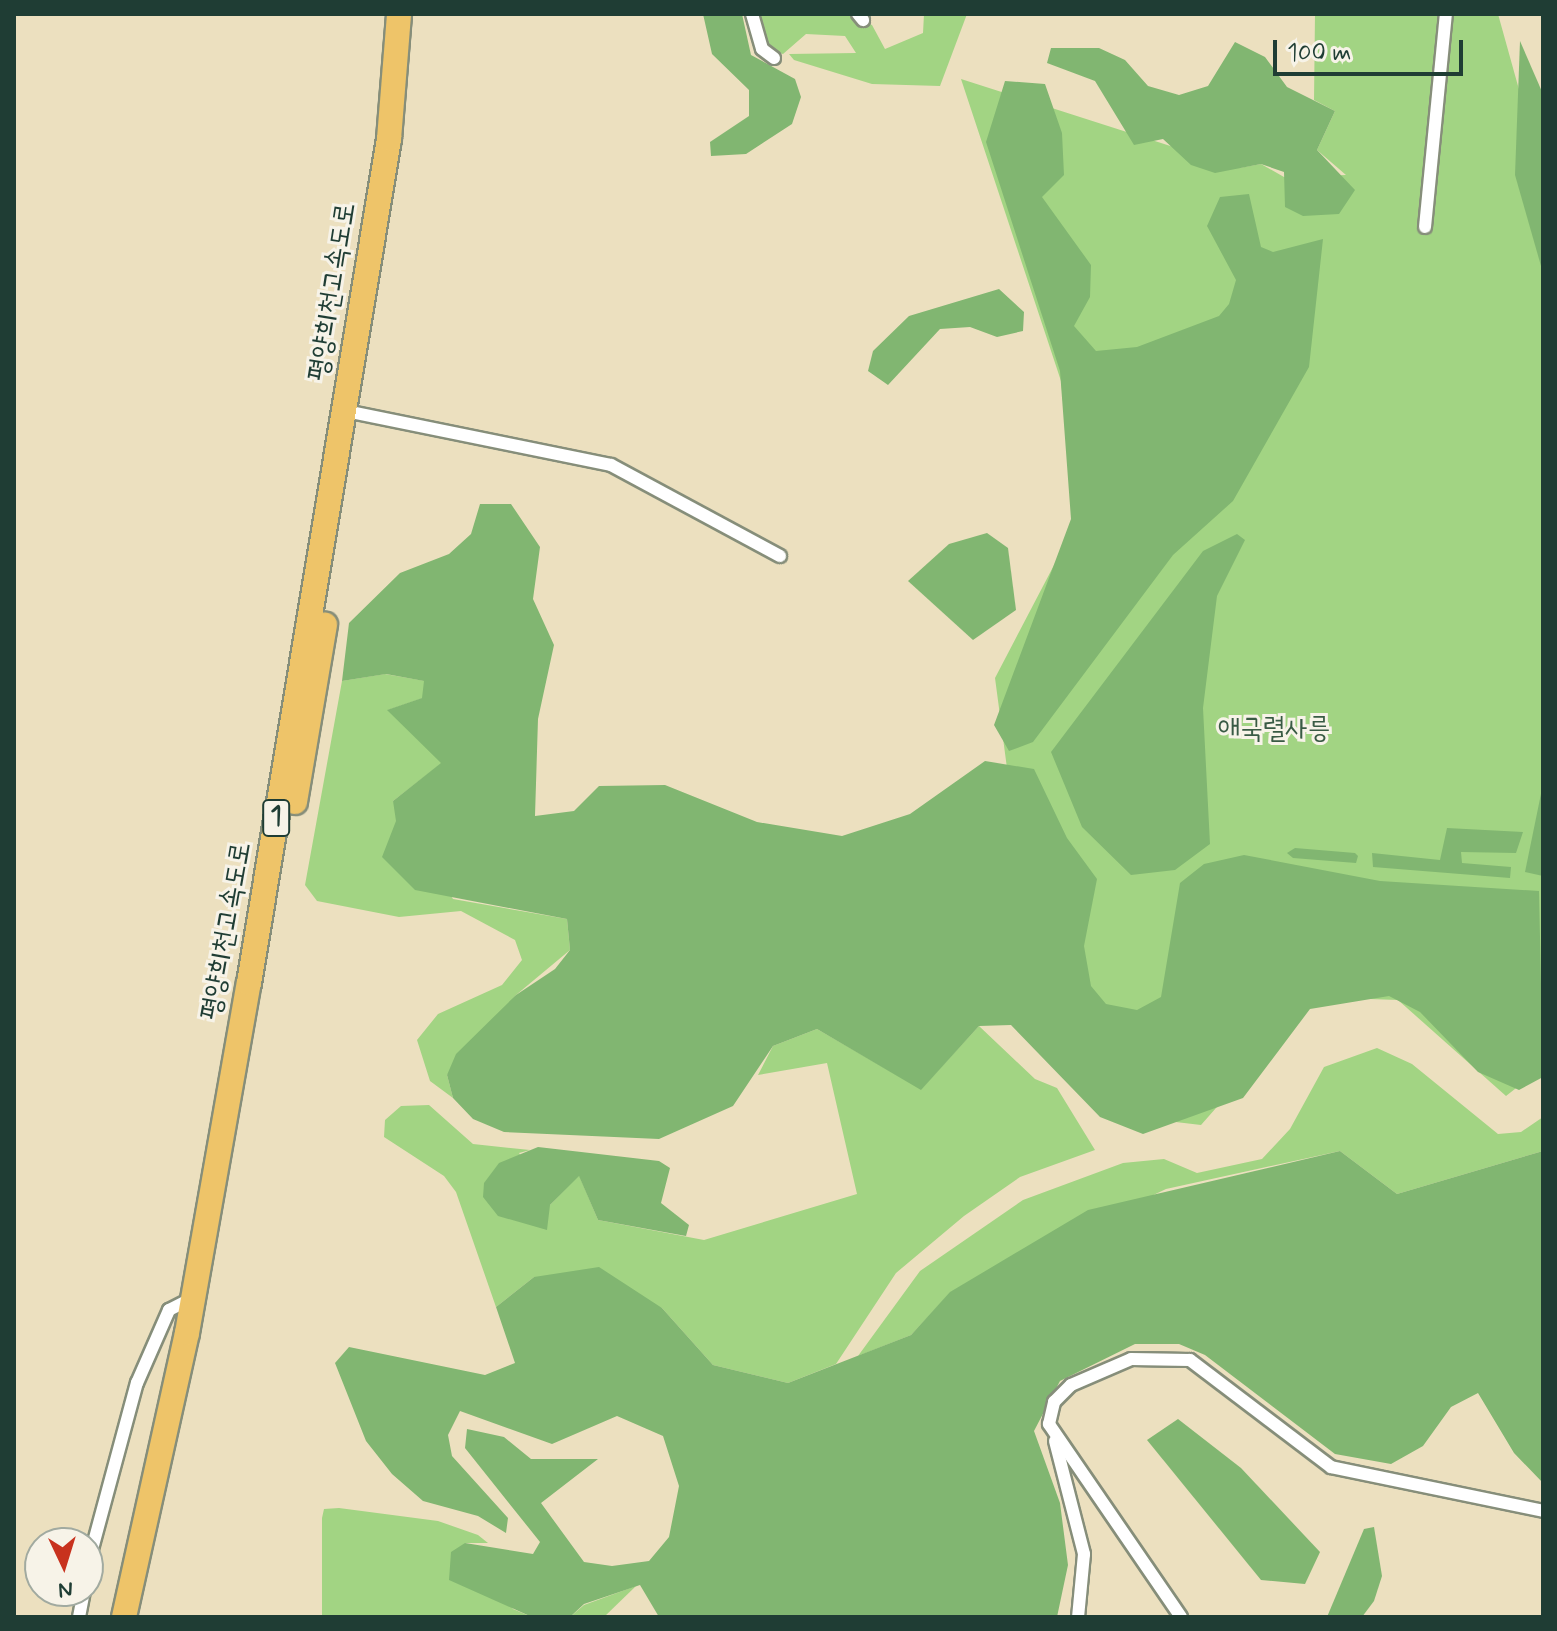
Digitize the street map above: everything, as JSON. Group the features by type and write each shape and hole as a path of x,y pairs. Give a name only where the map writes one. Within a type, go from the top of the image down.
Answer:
{"highway":[{"name":"평양희천고속도로","path":"124,1617 194,1297 389,139 399,14"},
{"name":"평양희천고속도로","path":"137,1617 311,720 397,158 410,14"}],"street":[{"path":"752,14 762,49 774,58"},
{"path":"1425,227 1446,14"},
{"path":"356,413 611,465 780,556"},
{"path":"98,1527 137,1383 169,1310 194,1297"},
{"path":"1078,1617 1084,1554 1054,1437 1054,1402 1071,1385 1156,1354 1190,1360 1331,1467 1543,1511"},
{"path":"1054,1437 1181,1617"}],"green space":[{"path":"703,14 742,14 751,55 795,79 801,97 792,124 746,154 711,156 710,142 749,116 749,90 712,54"},
{"path":"756,14 848,14 872,25 885,49 923,33 924,14 967,14 940,86 872,84 794,60 789,54 856,53 845,36 806,34 783,54 769,50"},
{"name":"애국렬사릉","path":"1315,14 1498,14 1543,176 1543,1067 1506,1096 1398,1000 1314,997 1201,1125 1108,1114 1022,881 995,678 1075,525 1061,381 961,79 1239,168 1261,164 1284,177 1346,175 1317,150 1335,111 1314,100"},
{"path":"1520,41 1543,94 1543,273 1515,175"},
{"path":"1235,42 1265,57 1287,87 1335,111 1317,150 1355,190 1339,214 1303,216 1285,207 1284,172 1261,164 1215,173 1191,165 1163,139 1134,145 1095,81 1047,63 1051,48 1099,48 1125,60 1148,86 1179,95 1208,86"},
{"path":"1005,81 1045,84 1062,133 1064,175 1042,197 1091,265 1090,297 1074,326 1096,351 1137,347 1219,316 1229,304 1236,280 1207,226 1220,197 1249,194 1261,247 1273,252 1323,239 1309,367 1233,501 1173,555 1033,742 1009,751 994,725 1071,519 1060,371 986,142"},
{"path":"999,289 1024,312 1023,331 997,337 970,327 940,329 888,385 868,371 873,351 909,316"},
{"path":"480,504 511,504 540,547 533,599 554,645 538,719 535,816 574,811 599,786 665,785 757,822 842,836 910,814 985,761 1034,769 1067,838 1097,879 1084,946 1091,986 1106,1004 1137,1010 1161,997 1180,883 1204,864 1244,855 1380,881 1539,891 1543,1077 1519,1090 1478,1072 1420,1012 1389,996 1310,1009 1243,1098 1143,1134 1100,1117 1011,1025 979,1026 921,1090 817,1029 773,1046 733,1106 659,1139 504,1132 473,1119 453,1098 447,1075 456,1054 516,995 555,969 570,950 567,919 415,890 382,857 396,821 393,801 441,763 387,710 422,698 424,681 386,674 342,681 349,623 400,573 449,554 471,534"},
{"path":"987,533 1008,548 1016,610 973,640 908,581 949,544"},
{"path":"1237,534 1245,540 1217,596 1203,708 1210,844 1175,870 1131,875 1082,827 1051,752 1203,551"},
{"path":"385,674 425,681 423,698 388,710 442,763 393,801 453,899 567,919 570,950 516,995 447,1075 453,1098 430,1081 417,1040 438,1014 502,985 522,960 515,940 461,911 399,917 317,901 305,885 342,681"},
{"path":"1543,784 1543,876 1525,872"},
{"path":"1447,828 1523,832 1516,853 1461,852 1462,863 1511,867 1510,878 1373,867 1372,853 1440,860"},
{"path":"1295,848 1355,853 1358,856 1356,863 1293,858 1287,853"},
{"path":"979,1026 1035,1079 1057,1088 1095,1150 1020,1177 964,1216 896,1273 836,1364 788,1383 713,1365 662,1308 534,1277 496,1307 456,1192 444,1176 384,1137 385,1120 401,1106 429,1105 473,1144 530,1150 519,1153 550,1205 579,1175 598,1220 704,1240 857,1194 827,1063 758,1075 773,1046 817,1029 921,1089"},
{"path":"1377,1048 1412,1064 1498,1134 1521,1132 1543,1117 1543,1151 1397,1194 1340,1151 1166,1189 951,1292 911,1335 858,1356 920,1271 1023,1200 1123,1163 1164,1159 1197,1173 1262,1159 1290,1129 1324,1067"},
{"path":"538,1147 659,1161 670,1168 661,1203 689,1225 686,1236 598,1220 579,1176 550,1205 547,1230 498,1216 483,1197 484,1183 499,1163"},
{"path":"1340,1151 1397,1194 1543,1151 1543,1483 1514,1453 1478,1393 1451,1407 1423,1446 1391,1464 1335,1454 1205,1355 1179,1344 1135,1344 1060,1381 1034,1431 1060,1503 1068,1565 1057,1617 659,1617 640,1585 584,1604 570,1617 532,1617 449,1580 451,1552 465,1543 533,1554 540,1542 465,1448 467,1429 504,1437 531,1459 598,1459 541,1503 584,1562 612,1566 649,1561 669,1537 679,1486 663,1436 617,1416 552,1444 460,1411 448,1435 452,1456 508,1518 506,1533 478,1516 423,1501 392,1474 366,1441 335,1363 349,1347 485,1375 515,1363 496,1307 534,1277 599,1267 662,1308 713,1365 788,1383 911,1335 950,1292 1088,1210"},
{"path":"1178,1419 1241,1468 1320,1552 1305,1584 1261,1580 1147,1440"},
{"path":"339,1508 438,1521 478,1535 488,1543 465,1543 513,1609 532,1617 322,1617 322,1518 324,1509"},
{"path":"1374,1527 1382,1576 1374,1601 1362,1617 1327,1617 1364,1529"},
{"path":"636,1586 604,1617 570,1617 584,1605"}]}
